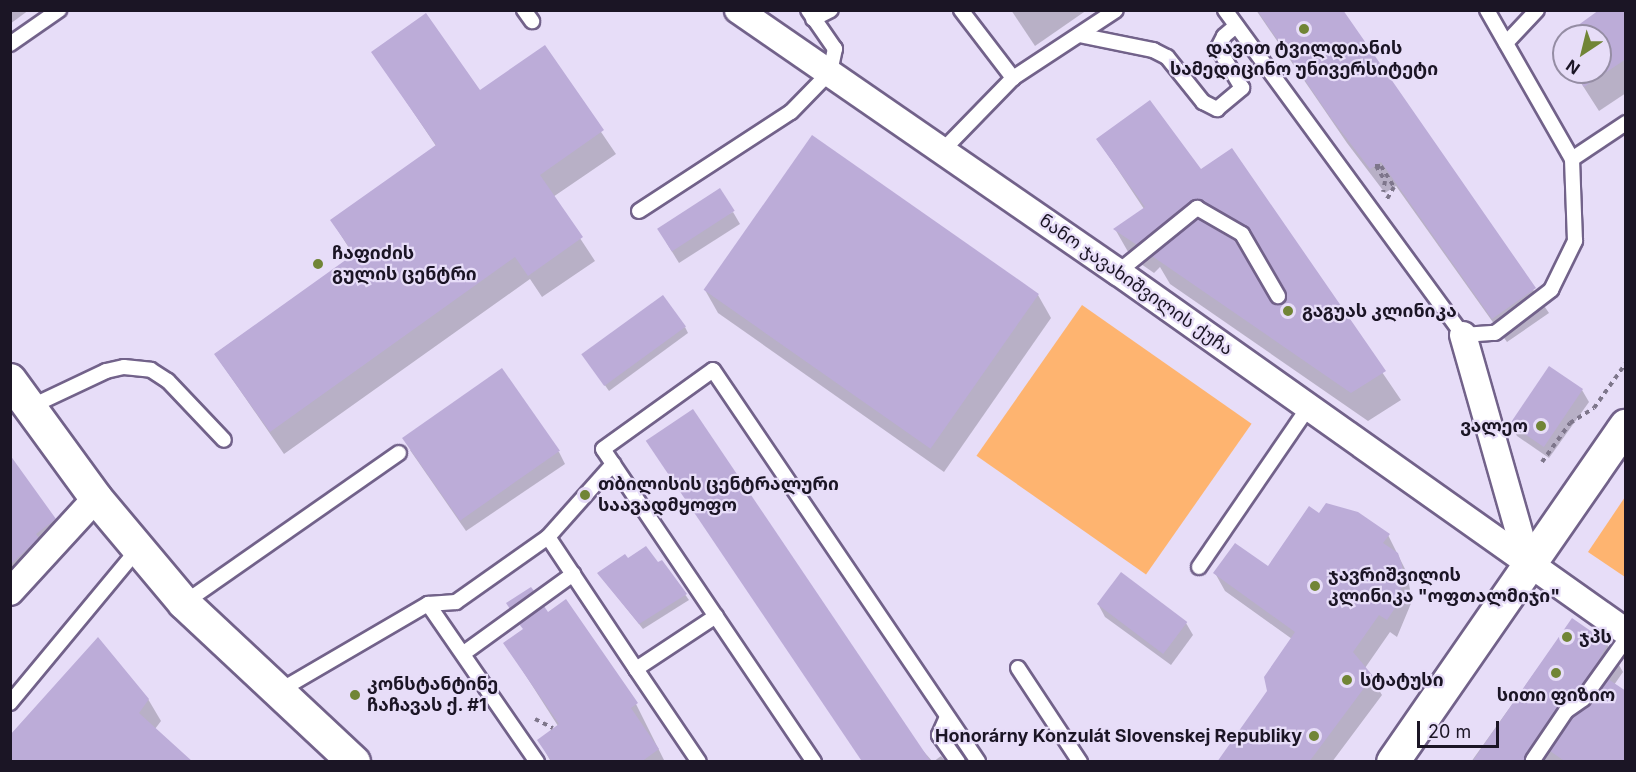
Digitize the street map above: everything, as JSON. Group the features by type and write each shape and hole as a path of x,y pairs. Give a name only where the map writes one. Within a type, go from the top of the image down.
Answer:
{"street":[{"name":"ნანო ჯავახიშვილის ქუჩა","path":"738,10 1118,272 1529,566 1626,632"},
{"path":"1463,335 1529,566"},
{"path":"10,380 96,498 184,603 354,762"},
{"path":"1393,762 1626,426"},
{"path":"10,592 96,498"}],"lane":[{"path":"10,44 59,10"},
{"path":"639,211 791,111 830,72 835,49 811,15 831,10"},
{"path":"962,10 1013,78"},
{"path":"943,150 1013,78 1116,10"},
{"path":"1225,10 1463,335 1495,333 1551,290 1575,241 1572,159 1487,10"},
{"path":"1506,43 1537,10"},
{"path":"1079,35 1153,50 1167,57 1203,102 1217,109 1239,94 1242,87 1218,48 1224,36 1236,26"},
{"path":"1572,159 1626,123"},
{"path":"1118,272 1197,208 1242,234 1278,296"},
{"path":"30,407 106,371 124,367 151,370 168,381 225,440"},
{"path":"814,762 603,449 712,370 978,762"},
{"path":"1198,567 1308,408"},
{"path":"184,603 399,453"},
{"path":"277,692 428,604 456,602 548,537 613,464"},
{"path":"548,537 699,762"},
{"path":"10,703 138,549"},
{"path":"464,653 573,574"},
{"path":"428,604 464,653 537,762"},
{"path":"636,669 716,616"},
{"path":"1533,760 1566,711 1583,699 1626,639"},
{"path":"1018,668 1080,762"},
{"path":"948,717 939,735 958,762"}],"path":[{"path":"1372,211 1390,196 1394,187 1381,166 1376,166 1385,181"},
{"path":"1542,462 1570,423 1594,408 1626,363"}],"shaded area":[{"path":"1082,305 1252,424 1146,574 976,456"},
{"path":"1625,497 1625,577 1588,552"}],"building":[{"path":"1257,10 1343,10 1536,288 1492,319 1381,162 1370,169 1331,118"},
{"path":"1599,10 1626,10 1626,59 1612,68 1612,24 1580,24"},
{"path":"426,13 480,90 545,45 604,130 540,175 583,237 528,276 515,257 270,432 214,354 354,254 330,220 436,145 371,52"},
{"name":"გაგუას კლინიკა","path":"1150,100 1201,169 1232,148 1386,371 1351,393 1152,256 1198,219 1235,241 1273,303 1285,301 1286,291 1249,229 1202,200 1191,201 1137,245 1113,229 1145,207 1096,139"},
{"path":"812,135 1039,294 930,449 704,290"},
{"path":"720,188 735,211 672,251 657,229"},
{"path":"663,295 686,327 604,386 581,354"},
{"path":"1549,366 1583,389 1544,447 1510,424"},
{"path":"502,368 560,451 460,521 402,438"},
{"path":"693,409 931,762 862,762 646,441"},
{"path":"10,455 56,519 36,534 39,538 10,565"},
{"path":"1326,503 1358,512 1390,534 1383,543 1398,553 1402,565 1403,582 1395,608 1387,620 1379,615 1353,652 1373,676 1309,762 1217,762 1267,691 1264,677 1295,632 1213,573 1235,543 1268,566 1309,506 1319,513"},
{"path":"646,546 658,562 662,560 687,594 639,624 597,573 625,554 628,558"},
{"path":"1121,572 1187,622 1163,654 1097,604"},
{"path":"531,587 534,591 510,609 506,603"},
{"path":"566,599 638,703 631,708 659,749 641,762 552,762 537,740 559,724 503,643 523,629 519,624 544,606 548,612"},
{"path":"1572,618 1608,643 1594,669 1577,693 1559,706 1524,762 1472,762"},
{"path":"98,637 149,699 139,713 193,762 10,762 10,735"},
{"path":"1608,679 1626,691 1626,762 1566,762 1550,751 1573,717 1590,705"}],"place":[{"name":"დავით ტვილდიანის სამედიცინო უნივერსიტეტი","path":"1304,29"},
{"name":"ჩაფიძის გულის ცენტრი","path":"318,264"},
{"name":"გაგუას კლინიკა","path":"1288,311"},
{"name":"ვალეო","path":"1541,426"},
{"name":"თბილისის ცენტრალური საავადმყოფო","path":"585,495"},
{"name":"ჯავრიშვილის კლინიკა \"ოფთალმიჯი\"","path":"1315,586"},
{"name":"ჯპს","path":"1567,637"},
{"name":"სითი ფიზიო","path":"1556,673"},
{"name":"სტატუსი","path":"1347,680"},
{"name":"კონსტანტინე ჩაჩავას ქ. #1","path":"355,695"},
{"name":"Honorárny Konzulát Slovenskej Republiky","path":"1314,736"}]}
